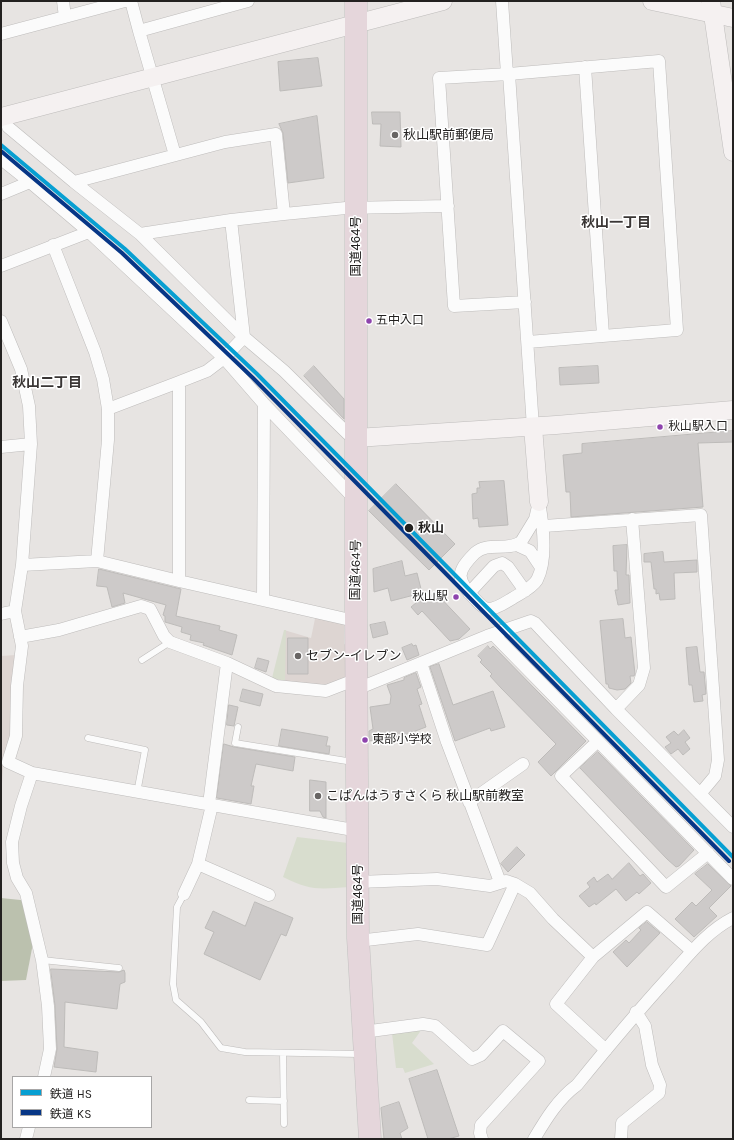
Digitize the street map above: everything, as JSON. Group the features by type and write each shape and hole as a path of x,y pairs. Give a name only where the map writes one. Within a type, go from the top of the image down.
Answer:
{"highway":[{"name":"国道464号","path":"356,1 356,208 352,436 359,832 358,938 370,1139"}],"street":[{"path":"62,1 64,17"},
{"path":"1,34 125,1"},
{"path":"131,1 175,155"},
{"path":"139,31 248,1"},
{"path":"4,122 153,77 444,1"},
{"path":"502,1 533,427 539,502 544,526 543,550 540,566 537,580 526,591 500,606 489,609 484,608 460,582 463,566 476,553 485,547 517,544 530,551 540,566"},
{"path":"652,1 712,7 733,18"},
{"path":"712,7 733,152"},
{"path":"525,302 454,306 439,78 508,74 658,61 677,330 528,342"},
{"path":"585,67 603,335"},
{"path":"4,122 74,182 140,234 244,337 284,371 352,436 533,427 733,410"},
{"path":"74,182 225,142 276,134 284,214"},
{"path":"1,159 89,232 224,358 264,404 349,493"},
{"path":"1,194 30,182"},
{"path":"140,234 231,220 284,214 356,208 448,206"},
{"path":"108,409 207,371 224,358 244,337 231,220"},
{"path":"1,266 89,232"},
{"path":"53,245 95,352 103,379 108,409 108,440 97,561"},
{"path":"1,321 21,369 29,406 31,444 22,565 15,611 22,646 17,686 16,736 8,762 32,773 359,832"},
{"path":"179,382 179,581"},
{"path":"263,599 264,404"},
{"path":"1,446 31,444"},
{"path":"517,544 524,538 535,519 539,502"},
{"path":"544,526 701,514 718,760 715,776 700,794"},
{"path":"616,709 640,685 644,668 632,519"},
{"path":"22,565 97,561 346,619 356,614"},
{"path":"469,593 494,566 502,563 508,567 526,591"},
{"path":"20,637 59,630 141,606 150,609 164,636 170,642 228,663 276,686 326,692 357,684 421,663 493,634 531,621 535,623 616,709 733,827"},
{"path":"1,614 15,611"},
{"path":"493,634 733,879"},
{"path":"184,894 198,864 211,805 228,663"},
{"path":"421,663 447,742 500,882"},
{"path":"598,741 561,776 666,887 708,854"},
{"path":"469,802 523,764"},
{"path":"32,773 21,806 12,842 13,863 17,878 26,893 42,960 48,1006 50,1048 44,1076"},
{"path":"198,864 269,895"},
{"path":"358,882 437,879 490,886 506,881 515,884 530,893 553,919 593,957"},
{"path":"358,938 366,940 418,934 488,946 515,884"},
{"path":"606,1050 556,1004 593,957 647,912 692,951"},
{"path":"534,1139 553,1110 567,1093 578,1085 636,1012 692,951 717,927 733,918"},
{"path":"621,1139 622,1123 659,1093 660,1085 652,1065 645,1026 636,1012"},
{"path":"363,1032 423,1024 435,1026 472,1059 481,1055 503,1031 539,1061 481,1125 480,1133 482,1139"},
{"path":"26,1139 29,1128"}],"lane":[{"path":"142,660 170,642"},
{"path":"238,727 235,743 358,763"},
{"path":"88,738 145,750 137,793"},
{"path":"184,894 177,907 174,984 176,1000 201,1022 221,1048 245,1052 364,1054"},
{"path":"42,960 119,968"},
{"path":"283,1053 284,1124"},
{"path":"249,1100 284,1101"}],"shaded area":[{"path":"316,614 339,620 344,625 344,644 349,646 349,675 338,683 323,685 285,681 284,630 311,638"},
{"path":"16,655 10,756 4,756 1,797 1,656"}],"green space":[{"path":"284,630 286,630 285,681 272,678"},
{"path":"297,837 348,843 349,887 308,887 292,882 283,877"},
{"path":"1,898 30,901 37,922 26,980 1,981"},
{"path":"422,1029 412,1043 434,1064 405,1073 403,1068 396,1068 392,1033"}],"building":[{"path":"318,58 322,86 280,91 278,62"},
{"path":"372,112 400,112 401,147 380,146 381,124 373,124"},
{"path":"317,116 324,178 288,183 283,133 279,124"},
{"path":"314,366 344,399 344,419 304,376"},
{"path":"598,366 599,383 560,385 559,368"},
{"path":"733,431 733,442 698,443 703,507 571,517 570,492 566,492 563,455 582,453 582,444"},
{"path":"504,481 508,525 479,527 478,518 473,519 472,494 477,493 477,488 480,488 479,482"},
{"name":"秋山駅","path":"396,484 455,544 429,570 369,511"},
{"path":"627,545 626,575 629,575 630,603 618,605 615,590 618,590 617,571 614,571 613,546"},
{"path":"663,552 664,562 697,560 697,572 674,573 675,599 660,600 659,593 656,594 656,589 654,589 651,562 644,562 644,554"},
{"path":"402,561 405,576 417,573 422,593 391,601 388,588 374,592 373,569"},
{"path":"99,569 181,589 176,616 220,626 219,630 237,635 232,655 203,645 204,643 190,640 191,635 181,632 182,627 165,622 165,616 163,615 166,605 123,593 125,603 112,607 107,587 97,586"},
{"path":"435,592 470,629 459,639 450,641 422,611 418,615 411,607 423,597 424,603"},
{"path":"623,619 625,638 631,637 635,674 634,676 630,676 631,683 625,689 617,690 609,688 608,684 606,684 600,621"},
{"path":"385,622 388,634 373,638 370,625"},
{"name":"セブン-イレブン","path":"288,638 308,638 308,674 288,674"},
{"path":"412,644 413,646 416,645 419,655 407,660 402,648"},
{"path":"488,646 490,649 493,646 586,741 551,776 538,762 556,744 501,688 490,676 492,674 480,662 482,660 478,656"},
{"path":"697,647 700,672 704,672 706,694 702,695 703,701 694,702 692,685 689,685 686,648"},
{"path":"258,658 269,661 266,672 255,668"},
{"path":"439,664 453,705 493,691 505,727 491,731 490,728 455,741 430,667"},
{"path":"416,673 421,687 417,689 422,704 419,705 426,727 402,736 369,741 369,731 373,729 370,707 390,704 391,696 387,685 404,680 404,678"},
{"path":"243,689 263,694 260,706 240,701"},
{"path":"229,705 238,707 234,726 227,725"},
{"path":"282,729 328,737 326,746 330,746 329,754 279,746"},
{"path":"684,730 690,738 685,742 690,749 683,755 678,749 671,754 665,747 671,743 666,737 674,731 678,735"},
{"path":"224,744 295,757 293,771 256,764 251,786 254,786 251,804 217,798"},
{"path":"598,752 694,850 679,866 676,867 667,859 580,768"},
{"name":"こぱんはうすさくら 秋山駅前教室","path":"310,780 326,782 326,818 323,817 320,811 310,811"},
{"path":"517,847 525,855 508,872 501,864"},
{"path":"629,863 640,876 643,874 651,883 639,894 637,892 626,901 616,889 596,905 595,903 589,907 579,896 590,887 587,883 594,877 597,882 608,874 612,879"},
{"path":"708,864 731,886 709,908 717,916 694,937 675,919 692,902 696,906 712,890 695,874"},
{"path":"255,902 293,918 286,936 281,934 260,980 204,954 214,932 205,928 213,911 245,926"},
{"path":"647,922 660,933 627,967 613,952 626,940 629,943 641,930 639,928"},
{"path":"51,969 119,972 124,970 125,982 120,984 117,1009 65,1002 64,1047 98,1052 96,1072 54,1067 57,1049 55,1006"},
{"path":"437,1070 459,1136 448,1139 428,1139 409,1079"},
{"path":"399,1102 408,1128 400,1133 402,1139 384,1139 381,1108"}],"rail line":[{"name":"HS","path":"1,145 125,249 257,374 733,857"},
{"name":"KS","path":"1,151 122,253 253,378 729,861"}],"place":[{"name":"秋山駅前郵便局","path":"395,135"},
{"name":"五中入口","path":"369,321"},
{"name":"秋山駅入口","path":"660,427"},
{"name":"秋山","path":"409,528"},
{"name":"秋山駅","path":"456,597"},
{"name":"セブン-イレブン","path":"298,656"},
{"name":"東部小学校","path":"365,740"},
{"name":"こぱんはうすさくら 秋山駅前教室","path":"318,796"}],"district":[{"name":"秋山一丁目","path":"616,223"},
{"name":"秋山二丁目","path":"47,383"}]}
